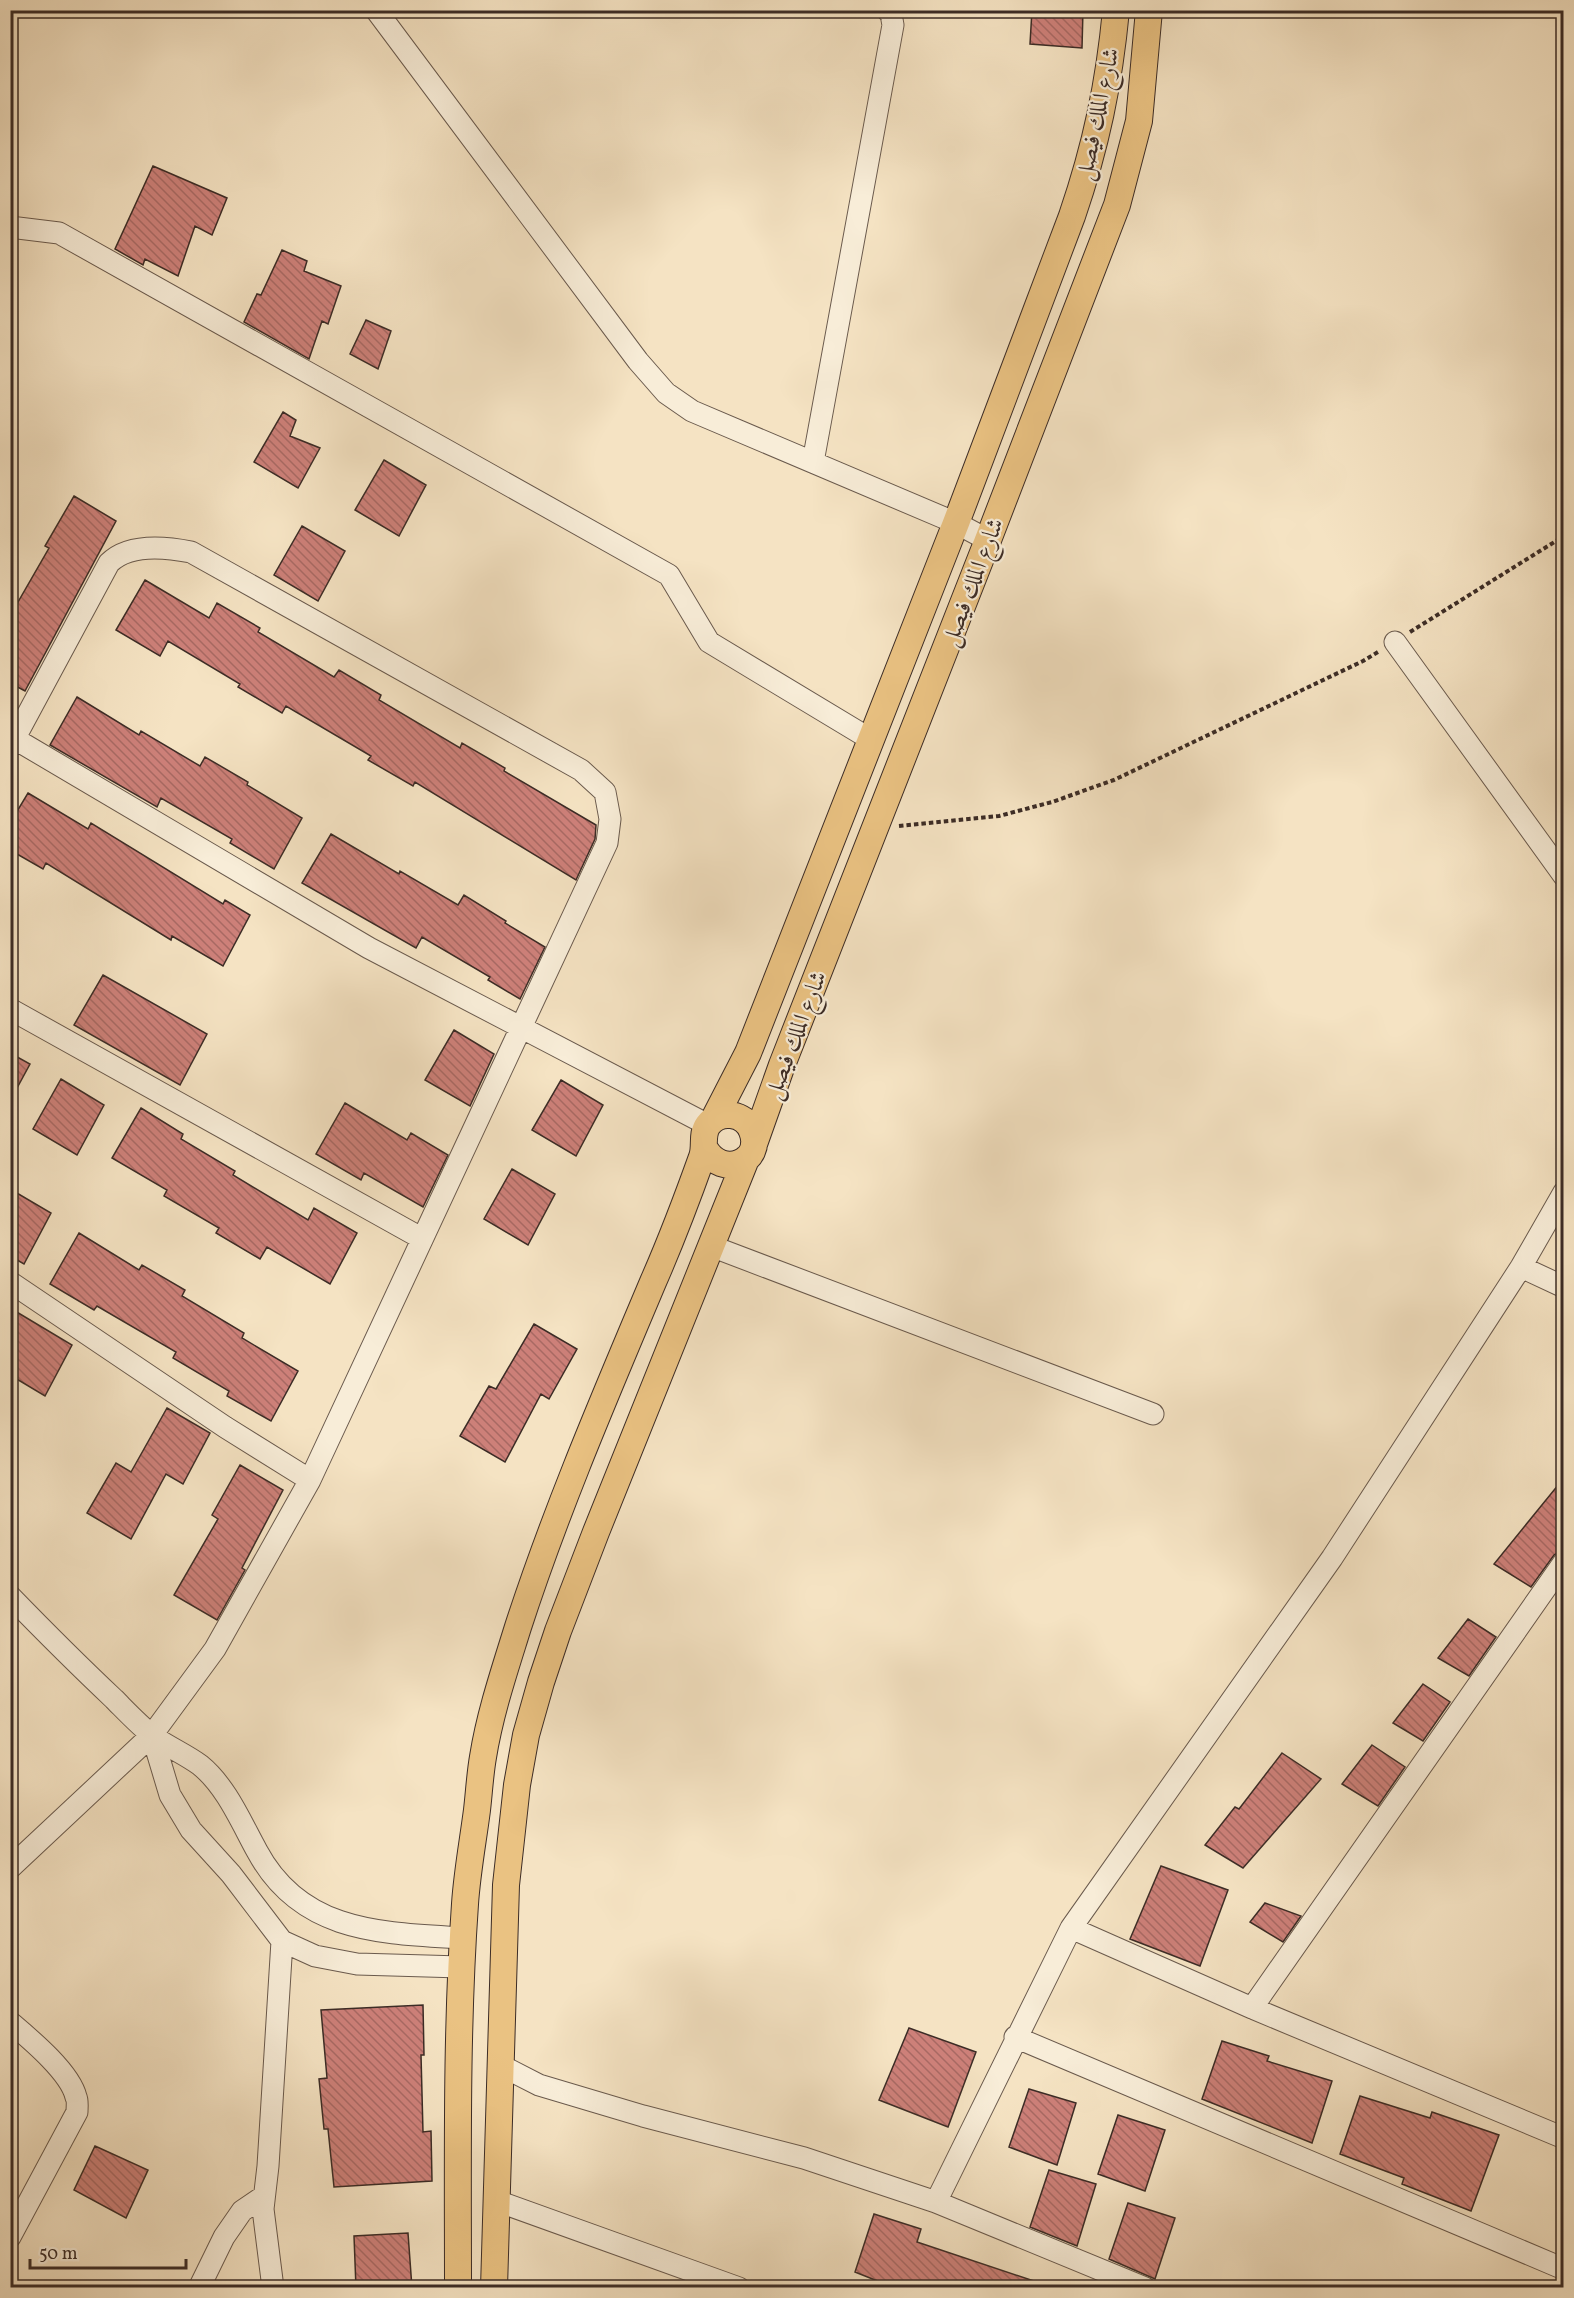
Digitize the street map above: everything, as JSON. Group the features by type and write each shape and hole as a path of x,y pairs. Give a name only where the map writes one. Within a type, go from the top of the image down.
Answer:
{"main road":[{"name":"شارع الملك فيصل","path":"458,2288 458,2062 465,1899 483,1756 507,1663 536,1573 628,1342 685,1207 709,1131 748,1053 956,523 1086,175 1104,102 1116,10"},
{"name":"شارع الملك فيصل","path":"494,2288 506,1885 513,1812 526,1735 558,1631 750,1151 1102,244 1128,167 1138,122 1149,10"},
{"path":"730,1115 745,1120 751,1127 750,1151 739,1163 722,1165 715,1161 709,1131 730,1115"},
{"path":"458,2062 465,2049 477,2044 491,2047 499,2058 500,2065"}],"street":[{"path":"376,10 631,351 666,393 692,411 956,523 988,540"},
{"path":"813,462 893,26 891,14 887,10"},
{"path":"10,227 60,233 669,575 709,642 870,739"},
{"path":"10,1868 152,1735 215,1648 310,1480 421,1238 521,1028 607,843 610,819 605,792 581,771 191,552 165,547 123,553 109,563 13,743 369,948 521,1028 709,1131"},
{"path":"1395,642 1563,876"},
{"path":"10,1009 421,1238"},
{"path":"936,2202 1071,1928 1332,1558 1521,1267 1563,1192"},
{"path":"711,1246 1153,1414"},
{"path":"1521,1267 1563,1287"},
{"path":"10,1282 225,1427 310,1480"},
{"path":"1252,2008 1563,1562"},
{"path":"10,1596 66,1654 152,1735 200,1765 221,1789 262,1861 285,1891 317,1913 349,1925 463,1938"},
{"path":"152,1735 170,1795 191,1830 231,1875 282,1941 315,1956 357,1964 461,1967"},
{"path":"1071,1928 1252,2008 1563,2138"},
{"path":"273,2288 263,2209 282,1941"},
{"path":"10,2022 46,2054 67,2079 76,2097 76,2112 10,2237"},
{"path":"1016,2037 1563,2269"},
{"path":"500,2065 539,2085 643,2116 804,2158 936,2202 1145,2288"},
{"path":"199,2288 224,2237 242,2211 264,2196"},
{"path":"497,2201 740,2288"},
{"path":"1562,2288 1563,2282"}],"path":[{"path":"874,828 999,816 1052,802 1114,780 1363,661 1563,536"}],"building":[{"path":"1032,10 1083,10 1082,48 1030,44"},
{"path":"153,166 227,198 212,235 195,226 178,276 145,259 143,265 115,249"},
{"path":"282,250 307,261 304,271 341,286 328,324 322,321 309,359 244,322 257,294 261,295"},
{"path":"366,320 391,331 378,369 350,354"},
{"path":"283,412 296,420 290,436 320,448 298,488 254,462"},
{"path":"384,460 426,485 399,536 355,510"},
{"path":"74,496 116,521 25,691 10,683 10,616 49,548 45,546"},
{"path":"302,526 345,551 318,601 274,575"},
{"path":"145,580 209,618 217,603 260,628 258,632 334,677 339,670 381,695 379,700 460,748 462,743 505,768 504,771 596,825 595,839 576,880 415,782 413,786 368,760 371,756 286,706 282,713 238,687 240,684 168,641 160,656 116,630"},
{"path":"77,697 139,735 141,731 200,766 205,757 302,818 274,869 230,843 232,839 161,798 157,807 50,745"},
{"path":"28,793 88,829 91,823 223,904 225,900 250,915 223,966 172,936 171,940 46,863 43,869 10,850 10,823"},
{"path":"331,834 458,905 464,895 545,947 520,999 488,980 490,977 422,937 416,948 302,883"},
{"path":"103,975 207,1034 180,1085 74,1025"},
{"path":"454,1030 494,1054 470,1106 425,1080"},
{"path":"10,1053 30,1064 10,1101"},
{"path":"61,1079 104,1105 77,1155 33,1129"},
{"path":"561,1080 603,1105 576,1156 532,1130"},
{"path":"345,1103 407,1140 411,1133 448,1155 423,1207 364,1173 361,1180 316,1154"},
{"path":"141,1108 183,1134 181,1139 235,1171 233,1175 308,1220 314,1208 357,1233 330,1284 267,1247 260,1259 216,1233 219,1228 164,1196 167,1190 112,1158"},
{"path":"512,1169 555,1194 528,1245 484,1219"},
{"path":"10,1189 51,1213 24,1264 10,1256"},
{"path":"79,1233 139,1270 142,1265 185,1290 182,1296 244,1333 242,1338 298,1371 271,1421 227,1396 229,1391 173,1358 176,1352 97,1306 94,1310 50,1284"},
{"path":"10,1308 72,1345 45,1396 10,1375"},
{"path":"534,1324 577,1349 549,1399 541,1394 505,1462 460,1436 489,1386 496,1389"},
{"path":"167,1408 210,1433 183,1484 166,1474 131,1539 87,1513 116,1463 131,1472"},
{"path":"240,1465 283,1490 242,1568 245,1570 217,1620 174,1595 218,1519 212,1515"},
{"path":"1563,1479 1563,1550 1554,1555 1531,1587 1494,1564"},
{"path":"1468,1619 1496,1637 1469,1676 1438,1658"},
{"path":"1423,1684 1450,1702 1423,1741 1393,1723"},
{"path":"1372,1745 1405,1767 1378,1806 1342,1784"},
{"path":"1282,1753 1321,1779 1243,1868 1205,1845 1235,1807 1239,1809"},
{"path":"1161,1866 1228,1890 1200,1966 1130,1939"},
{"path":"1265,1903 1301,1916 1283,1942 1250,1922"},
{"path":"423,2005 424,2055 421,2055 423,2132 431,2131 432,2181 334,2187 328,2129 324,2129 319,2079 327,2078 321,2010"},
{"path":"909,2028 976,2052 948,2127 879,2100"},
{"path":"1222,2041 1269,2056 1267,2061 1332,2081 1312,2143 1202,2099"},
{"path":"1029,2089 1076,2103 1057,2165 1009,2147"},
{"path":"1360,2096 1430,2118 1432,2112 1499,2135 1471,2211 1402,2184 1404,2178 1340,2154"},
{"path":"1118,2115 1165,2130 1145,2191 1098,2174"},
{"path":"95,2146 148,2170 126,2218 74,2190"},
{"path":"1049,2170 1096,2184 1077,2246 1030,2227"},
{"path":"1128,2203 1175,2218 1155,2279 1109,2259"},
{"path":"874,2214 921,2229 917,2242 1043,2284 1042,2288 895,2288 855,2272"},
{"path":"408,2233 412,2288 356,2288 354,2236"}]}
